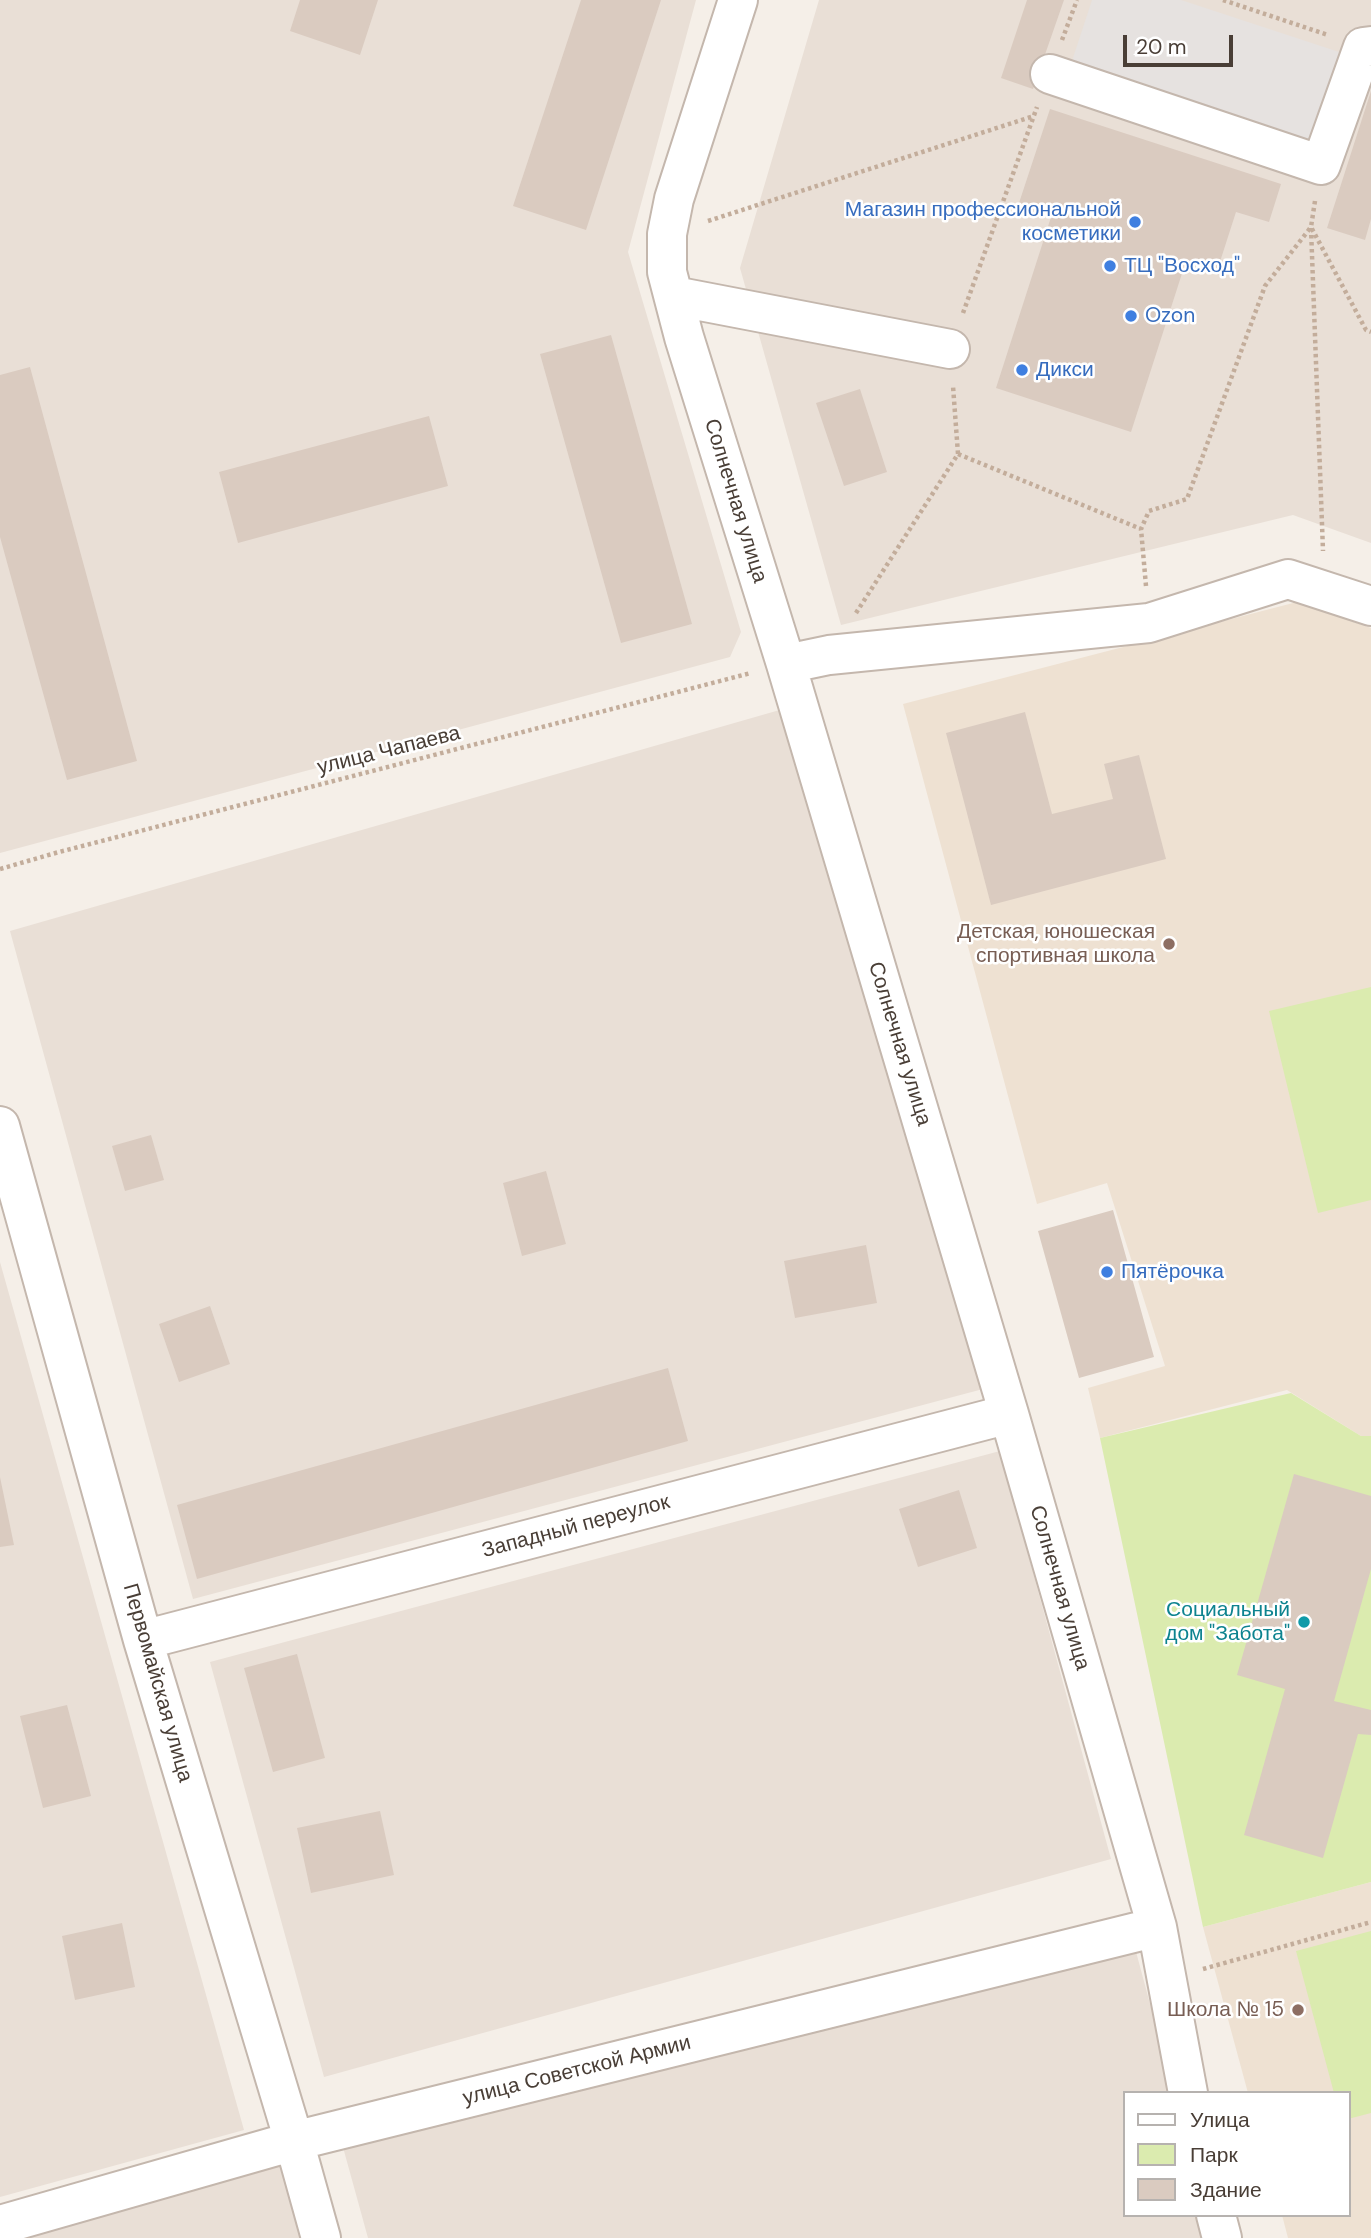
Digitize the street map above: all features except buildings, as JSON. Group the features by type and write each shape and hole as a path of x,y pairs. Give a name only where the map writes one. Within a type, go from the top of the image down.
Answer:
{"street":[{"name":"Солнечная улица","path":"738,0 674,199 667,234 667,272 684,337 786,664 1009,1414 1157,1927 1188,2091"},
{"path":"1050,75 1321,165 1367,47"},
{"path":"674,296 950,349"},
{"path":"786,664 829,655 1149,623 1288,579 1371,606"},
{"name":"Первомайская улица","path":"0,1126 143,1640 321,2238"},
{"name":"Западный переулок","path":"143,1640 1009,1414"},
{"name":"улица Советской Армии","path":"0,2225 294,2141 1157,1927"},
{"path":"1217,2217 1222,2238"}],"path":[{"path":"1223,0 1367,47"},
{"path":"667,234 1034,116"},
{"path":"1321,165 1311,227 1325,592"},
{"path":"1311,227 1366,330 1371,332"},
{"path":"1149,623 1141,529 1149,510 1187,499 1265,286 1311,227"},
{"path":"958,454 1141,529"},
{"name":"улица Чапаева","path":"0,869 786,664"},
{"path":"1166,1980 1371,1922"}],"shaded area":[{"path":"0,0 696,0 628,252 741,632 730,657 0,853"},
{"path":"819,0 1371,0 1371,543 1293,515 841,625 740,268"},
{"path":"1092,0 1181,0 1339,52 1309,145 1070,67"},
{"name":"Детская, юношеская спортивная школа","path":"1297,602 1371,628 1371,1436 1361,1436 1287,1390 1100,1438 1088,1388 1165,1366 1107,1183 1037,1204 903,704"},
{"path":"797,705 983,1389 193,1599 10,931"},
{"path":"0,1262 244,2130 0,2197"},
{"path":"1000,1451 1111,1859 324,2077 210,1662"},
{"name":"Школа № 15","path":"1371,1882 1371,2238 1288,2238 1283,2217 1350,2217 1350,2091 1247,2091 1203,1927"},
{"path":"1128,1922 1173,2091 1122,2091 1122,2217 1208,2217 1214,2238 368,2238 341,2140"},
{"path":"279,2159 301,2238 26,2238"}],"green space":[{"path":"1371,987 1371,1200 1318,1213 1269,1011"},
{"path":"1291,1393 1361,1436 1371,1436 1371,1882 1203,1927 1100,1438"},
{"path":"1371,1931 1371,2113 1350,2118 1350,2091 1333,2091 1296,1951"}],"place":[{"name":"Магазин профессиональной косметики","path":"1135,222"},
{"name":"ТЦ \"Восход\"","path":"1110,266"},
{"name":"Ozon","path":"1131,316"},
{"name":"Дикси","path":"1022,370"},
{"name":"Детская, юношеская спортивная школа","path":"1169,944"},
{"name":"Пятёрочка","path":"1107,1272"},
{"name":"Социальный дом \"Забота\"","path":"1304,1622"},
{"name":"Школа № 15","path":"1298,2010"}]}
